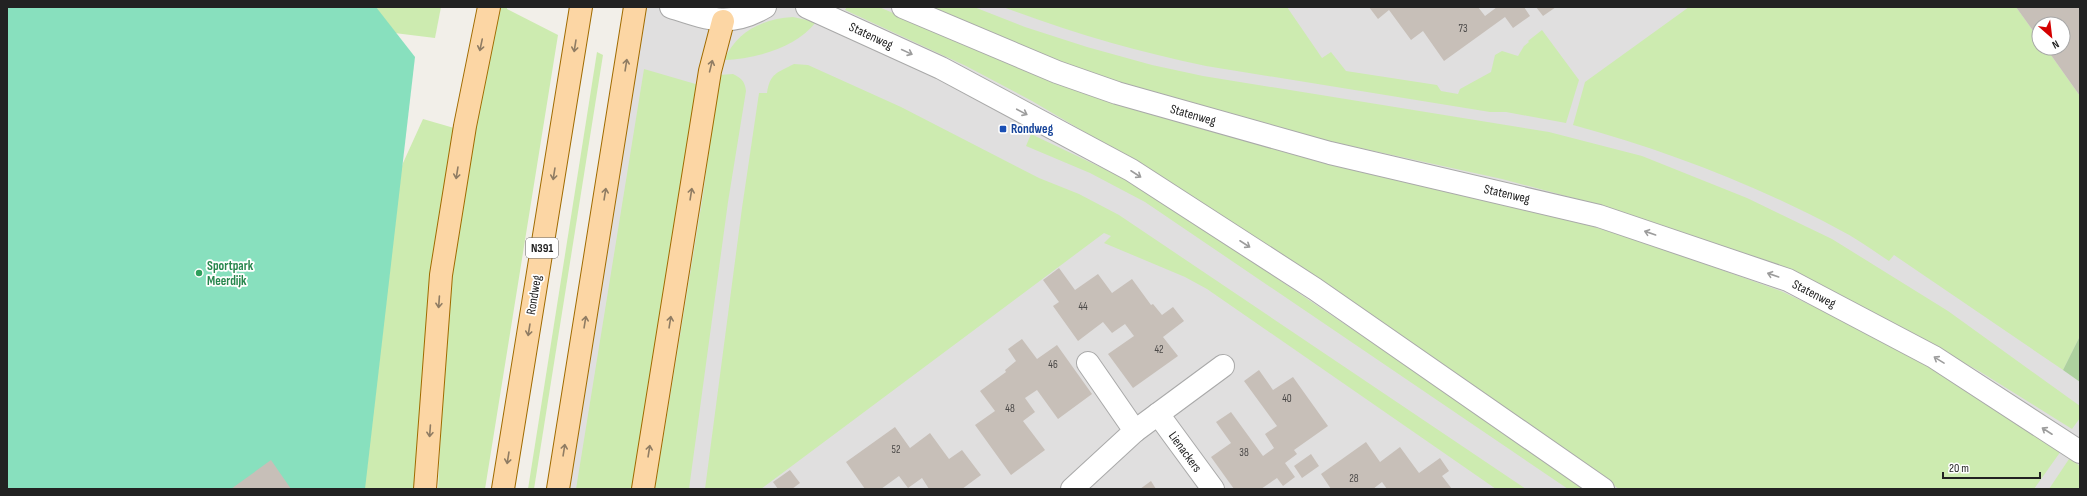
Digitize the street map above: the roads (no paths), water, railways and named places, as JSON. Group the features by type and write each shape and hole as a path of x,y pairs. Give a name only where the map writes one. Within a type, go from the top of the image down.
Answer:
{"main road":[{"path":"425,489 441,275 465,126 489,7"},
{"name":"Rondweg","path":"503,489 581,7"},
{"path":"558,489 635,7"},
{"path":"643,489 710,71 723,21"}],"street":[{"path":"672,7 702,17 723,21 751,15 765,7"},
{"name":"Statenweg","path":"808,7 941,68 1131,170 1315,290 1603,489"},
{"name":"Statenweg","path":"903,7 1057,72 1117,93 1330,153 1599,216 1788,280 1934,357 2080,452"},
{"path":"1088,364 1135,431"},
{"path":"1072,489 1135,431 1223,366"},
{"name":"Lienackers","path":"1158,414 1213,489"}],"place":[{"name":"Rondweg","path":"1003,129"},
{"name":"Sportpark Meerdijk","path":"199,273"}]}
